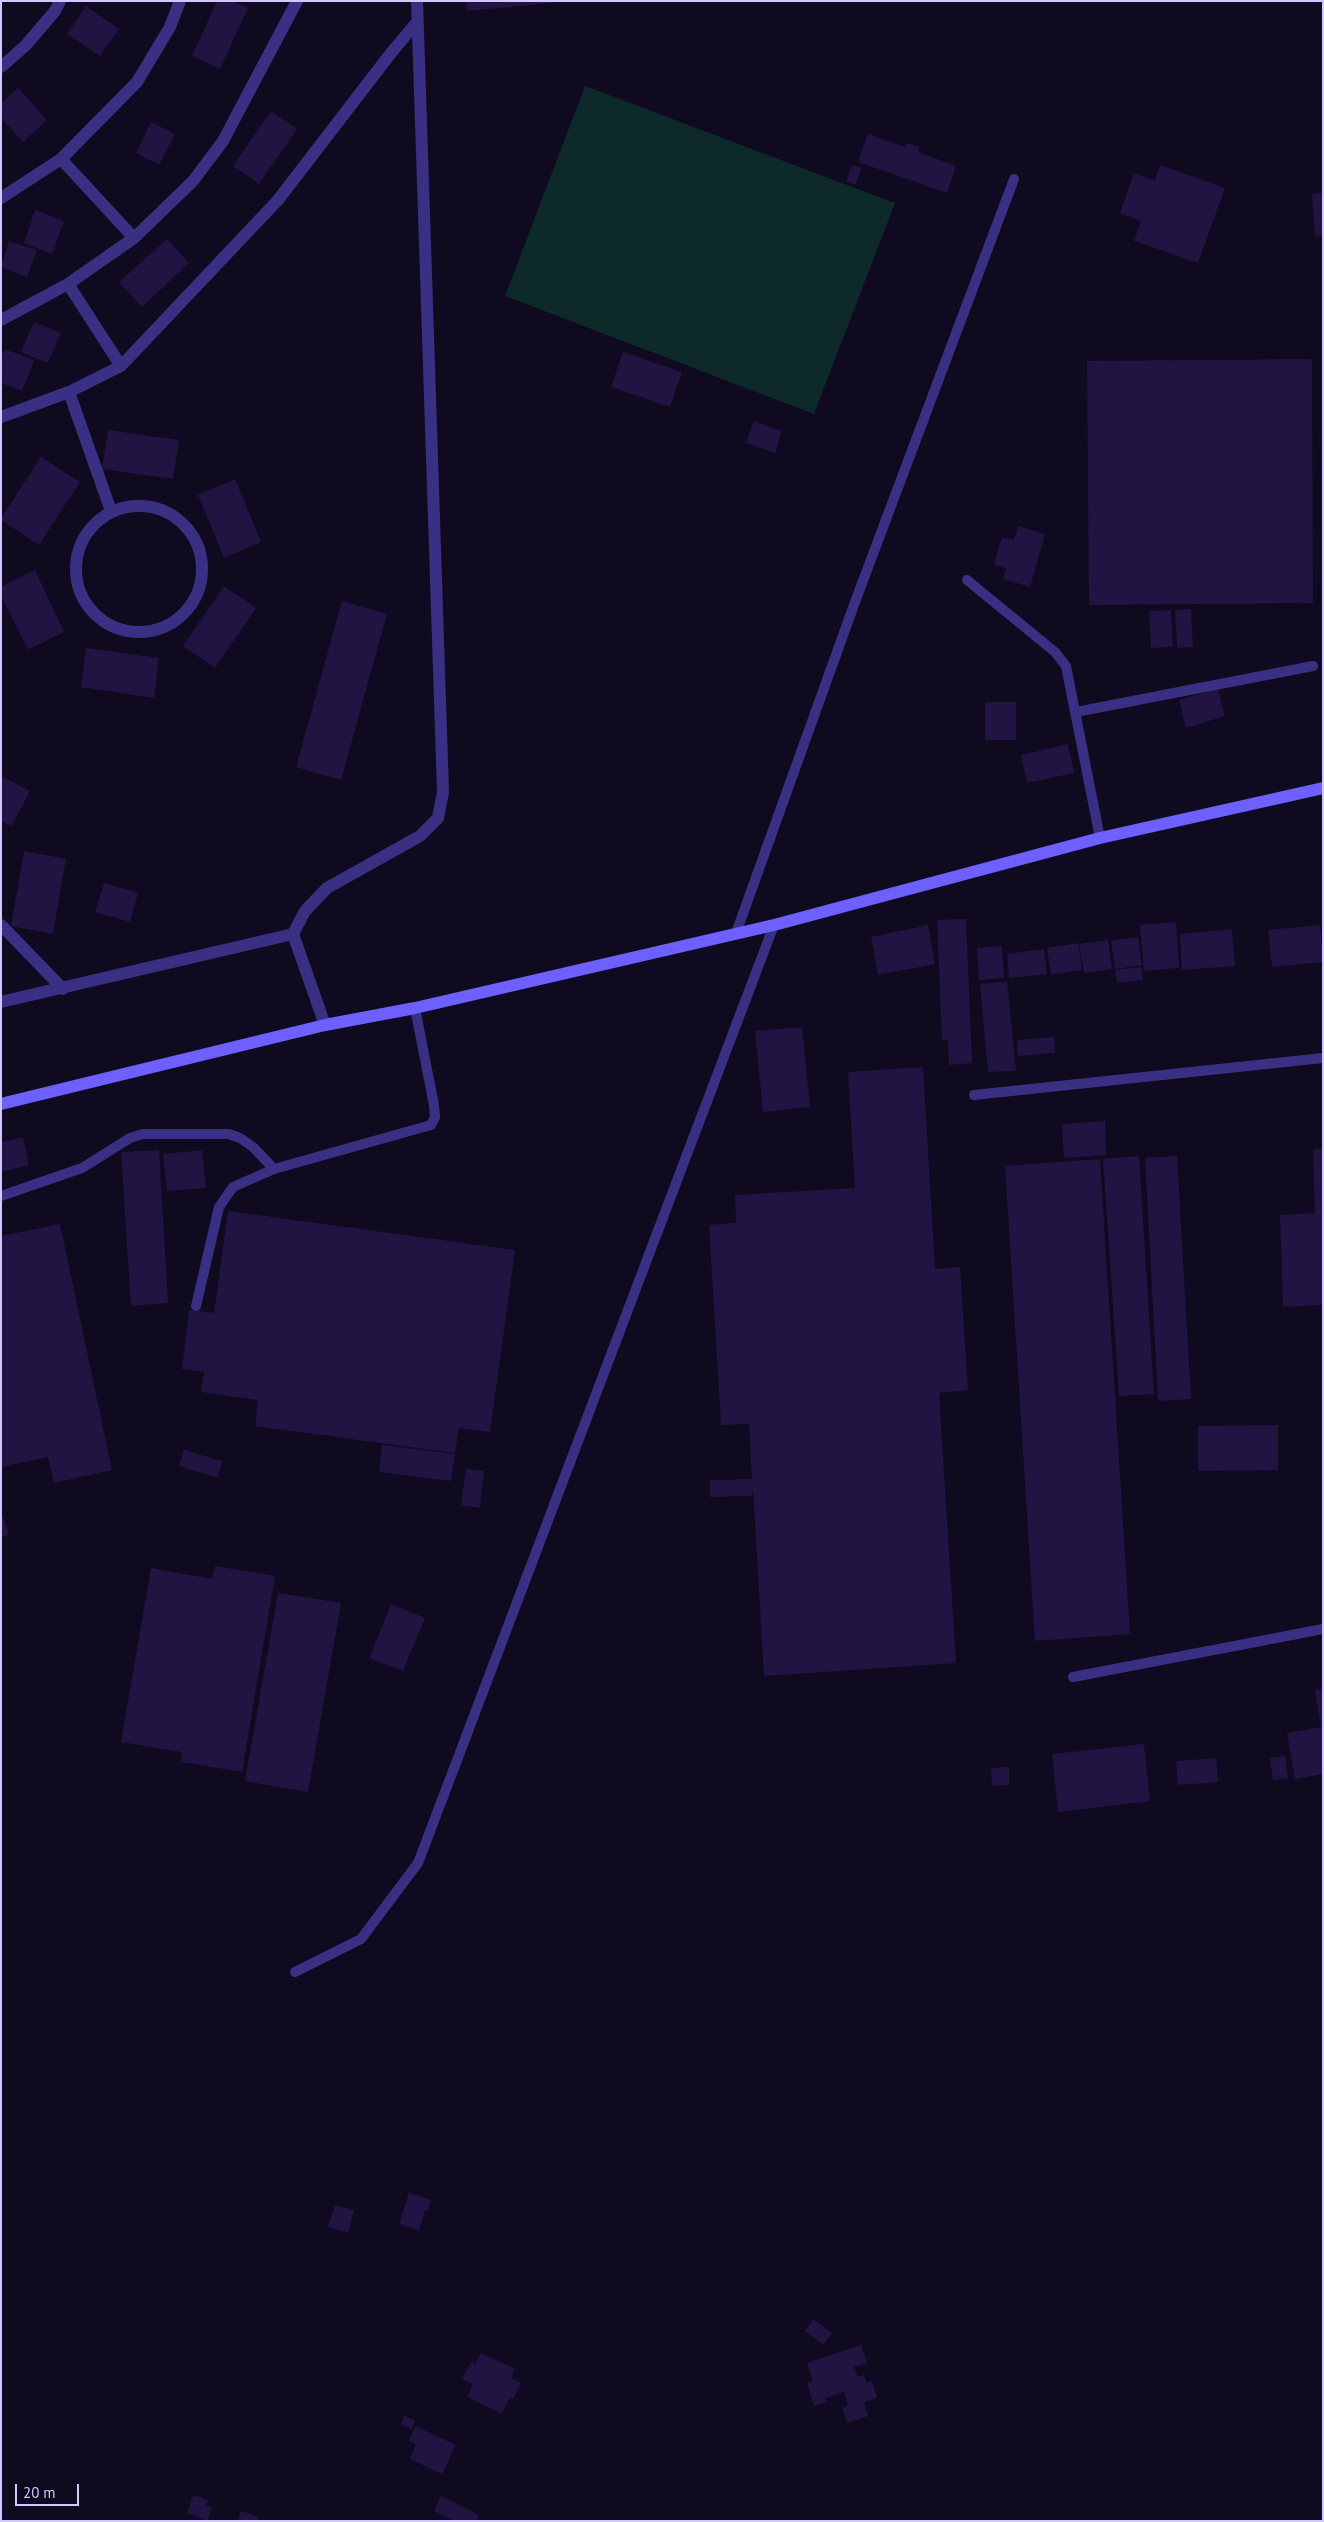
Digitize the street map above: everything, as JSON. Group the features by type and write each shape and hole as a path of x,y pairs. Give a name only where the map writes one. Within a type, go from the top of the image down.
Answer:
{"main road":[{"path":"1,1104 324,1025 416,1008 774,925 1100,838 1323,788"}],"street":[{"path":"1,67 26,45 55,11 60,1"},
{"path":"1,198 61,159 137,82 170,27 180,1"},
{"path":"1,320 68,284 134,238 193,181 223,141 297,1"},
{"path":"324,1025 293,934 305,911 327,888 420,836 438,818 443,792 417,1"},
{"path":"1,417 69,392 121,366 278,200 391,52 417,22"},
{"path":"61,159 134,238"},
{"path":"68,284 121,366"},
{"path":"69,392 111,511"},
{"path":"135,505 160,508 181,521 196,540 202,564 199,589 186,611 167,626 143,632 118,629 97,616 82,597 76,573 79,548 92,526 111,511 135,505"},
{"path":"1,925 63,989"},
{"path":"1,1002 293,934"}],"lane":[{"path":"736,933 855,602 1014,179"},
{"path":"967,580 1055,652 1066,666 1100,838"},
{"path":"1076,712 1313,666"},
{"path":"296,1972 361,1939 418,1863 774,925"},
{"path":"196,1306 219,1207 233,1187 274,1169 432,1125 436,1117 416,1008"},
{"path":"974,1095 1323,1058"},
{"path":"1,1196 82,1168 130,1138 143,1134 229,1134 253,1147 274,1169"},
{"path":"1073,1677 1323,1629"}],"green space":[{"path":"585,86 895,203 814,414 505,296"}],"building":[{"path":"217,1 232,1 248,8 220,69 192,56"},
{"path":"466,1 551,1 551,3 467,11"},
{"path":"86,6 119,29 100,56 67,34"},
{"path":"18,88 47,120 23,142 1,118 1,103"},
{"path":"271,111 297,129 259,184 233,166"},
{"path":"151,122 175,134 159,165 136,153"},
{"path":"868,134 905,147 907,143 920,147 918,152 956,166 947,193 858,162"},
{"path":"852,165 862,168 855,185 846,181"},
{"path":"1160,165 1225,188 1198,263 1134,241 1141,221 1120,213 1134,173 1155,181"},
{"path":"1323,193 1323,235 1315,236 1312,194"},
{"path":"35,210 64,221 52,254 24,243"},
{"path":"167,239 189,263 142,307 119,282"},
{"path":"9,241 37,250 27,277 1,267"},
{"path":"34,322 61,333 48,363 21,352"},
{"path":"5,349 34,360 22,391 1,383 1,357"},
{"path":"623,352 682,372 670,407 611,387"},
{"path":"1312,359 1313,603 1089,605 1087,361"},
{"path":"754,421 782,431 775,453 746,443"},
{"path":"108,430 179,440 173,479 102,469"},
{"path":"41,457 80,482 39,545 1,520 1,518"},
{"path":"235,479 261,542 224,558 198,495"},
{"path":"1018,526 1045,534 1030,587 1003,579 1006,568 994,565 1002,537 1014,540"},
{"path":"35,570 64,632 28,650 1,596 1,587"},
{"path":"224,586 256,608 215,668 183,646"},
{"path":"342,601 387,614 341,780 296,767"},
{"path":"1191,609 1193,647 1177,648 1175,610"},
{"path":"1171,610 1173,647 1151,648 1149,611"},
{"path":"86,648 159,658 154,698 81,687"},
{"path":"1218,689 1225,716 1186,728 1179,700"},
{"path":"985,702 1016,702 1016,740 985,740"},
{"path":"1068,744 1074,773 1027,783 1021,755"},
{"path":"1,776 30,791 12,826 1,821"},
{"path":"24,851 66,859 53,934 11,926"},
{"path":"104,883 138,893 130,922 95,912"},
{"path":"966,919 972,1063 949,1065 948,1040 942,1040 937,920"},
{"path":"1176,922 1179,968 1144,971 1140,925"},
{"path":"928,925 935,964 878,975 871,937"},
{"path":"1320,925 1323,962 1272,967 1268,930"},
{"path":"1232,929 1235,966 1182,970 1180,934"},
{"path":"1138,937 1142,965 1115,969 1111,941"},
{"path":"1108,940 1112,969 1084,973 1079,944"},
{"path":"1078,943 1082,970 1051,975 1047,948"},
{"path":"1002,946 1004,978 979,980 977,948"},
{"path":"1044,949 1047,974 1009,978 1007,954"},
{"path":"1141,967 1143,980 1117,983 1115,970"},
{"path":"1007,981 1016,1071 988,1072 980,984"},
{"path":"802,1027 810,1107 763,1112 755,1031"},
{"path":"1054,1037 1055,1053 1018,1056 1017,1040"},
{"path":"923,1067 935,1269 960,1267 968,1390 939,1393 956,1663 764,1676 753,1488 752,1496 710,1497 710,1480 752,1479 749,1424 721,1425 709,1225 736,1223 735,1195 855,1188 848,1072"},
{"path":"1105,1121 1106,1155 1064,1158 1062,1124"},
{"path":"23,1137 29,1165 1,1172 1,1142"},
{"path":"1323,1149 1323,1305 1283,1307 1280,1215 1315,1213 1313,1150"},
{"path":"159,1150 168,1303 131,1306 121,1152"},
{"path":"202,1150 206,1188 167,1191 163,1154"},
{"path":"1139,1156 1154,1394 1119,1396 1103,1159"},
{"path":"1177,1156 1191,1399 1158,1401 1145,1158"},
{"path":"1100,1159 1130,1634 1035,1641 1005,1166"},
{"path":"228,1211 515,1250 490,1432 459,1428 455,1453 255,1426 258,1400 201,1392 204,1372 182,1369 189,1310 214,1313"},
{"path":"60,1224 112,1470 54,1483 48,1457 1,1467 1,1236"},
{"path":"1278,1425 1278,1470 1198,1471 1198,1426"},
{"path":"382,1445 455,1454 451,1481 379,1472"},
{"path":"184,1450 222,1461 218,1478 179,1466"},
{"path":"466,1469 484,1471 480,1508 461,1505"},
{"path":"1,1511 9,1535 1,1537"},
{"path":"215,1566 275,1576 242,1772 181,1762 182,1752 121,1742 151,1568 212,1579"},
{"path":"278,1593 341,1603 308,1792 245,1781"},
{"path":"391,1604 425,1618 403,1671 369,1658"},
{"path":"1323,1689 1323,1774 1295,1779 1287,1733 1321,1727 1315,1690"},
{"path":"1144,1744 1150,1801 1058,1812 1052,1754"},
{"path":"1285,1756 1288,1778 1273,1780 1270,1758"},
{"path":"1216,1758 1218,1782 1178,1785 1176,1761"},
{"path":"1009,1767 1009,1785 992,1786 991,1768"},
{"path":"409,2193 431,2200 428,2211 425,2210 419,2231 399,2224"},
{"path":"335,2205 354,2210 348,2233 328,2227"},
{"path":"813,2319 832,2333 823,2345 805,2331"},
{"path":"861,2345 867,2363 854,2367 858,2377 864,2375 867,2383 872,2381 877,2398 864,2402 868,2416 847,2423 842,2408 848,2406 844,2392 825,2398 827,2402 814,2406 807,2383 813,2381 807,2363"},
{"path":"481,2353 515,2369 511,2378 521,2383 513,2399 510,2397 502,2414 467,2397 473,2384 462,2379 471,2362 475,2364"},
{"path":"404,2416 415,2420 412,2429 401,2425"},
{"path":"415,2426 456,2445 442,2474 410,2459 416,2444 409,2441"},
{"path":"193,2495 208,2500 206,2505 212,2508 207,2521 187,2513"},
{"path":"441,2496 479,2515 476,2521 455,2521 434,2511"},
{"path":"241,2511 258,2517 257,2521 238,2521"}]}
